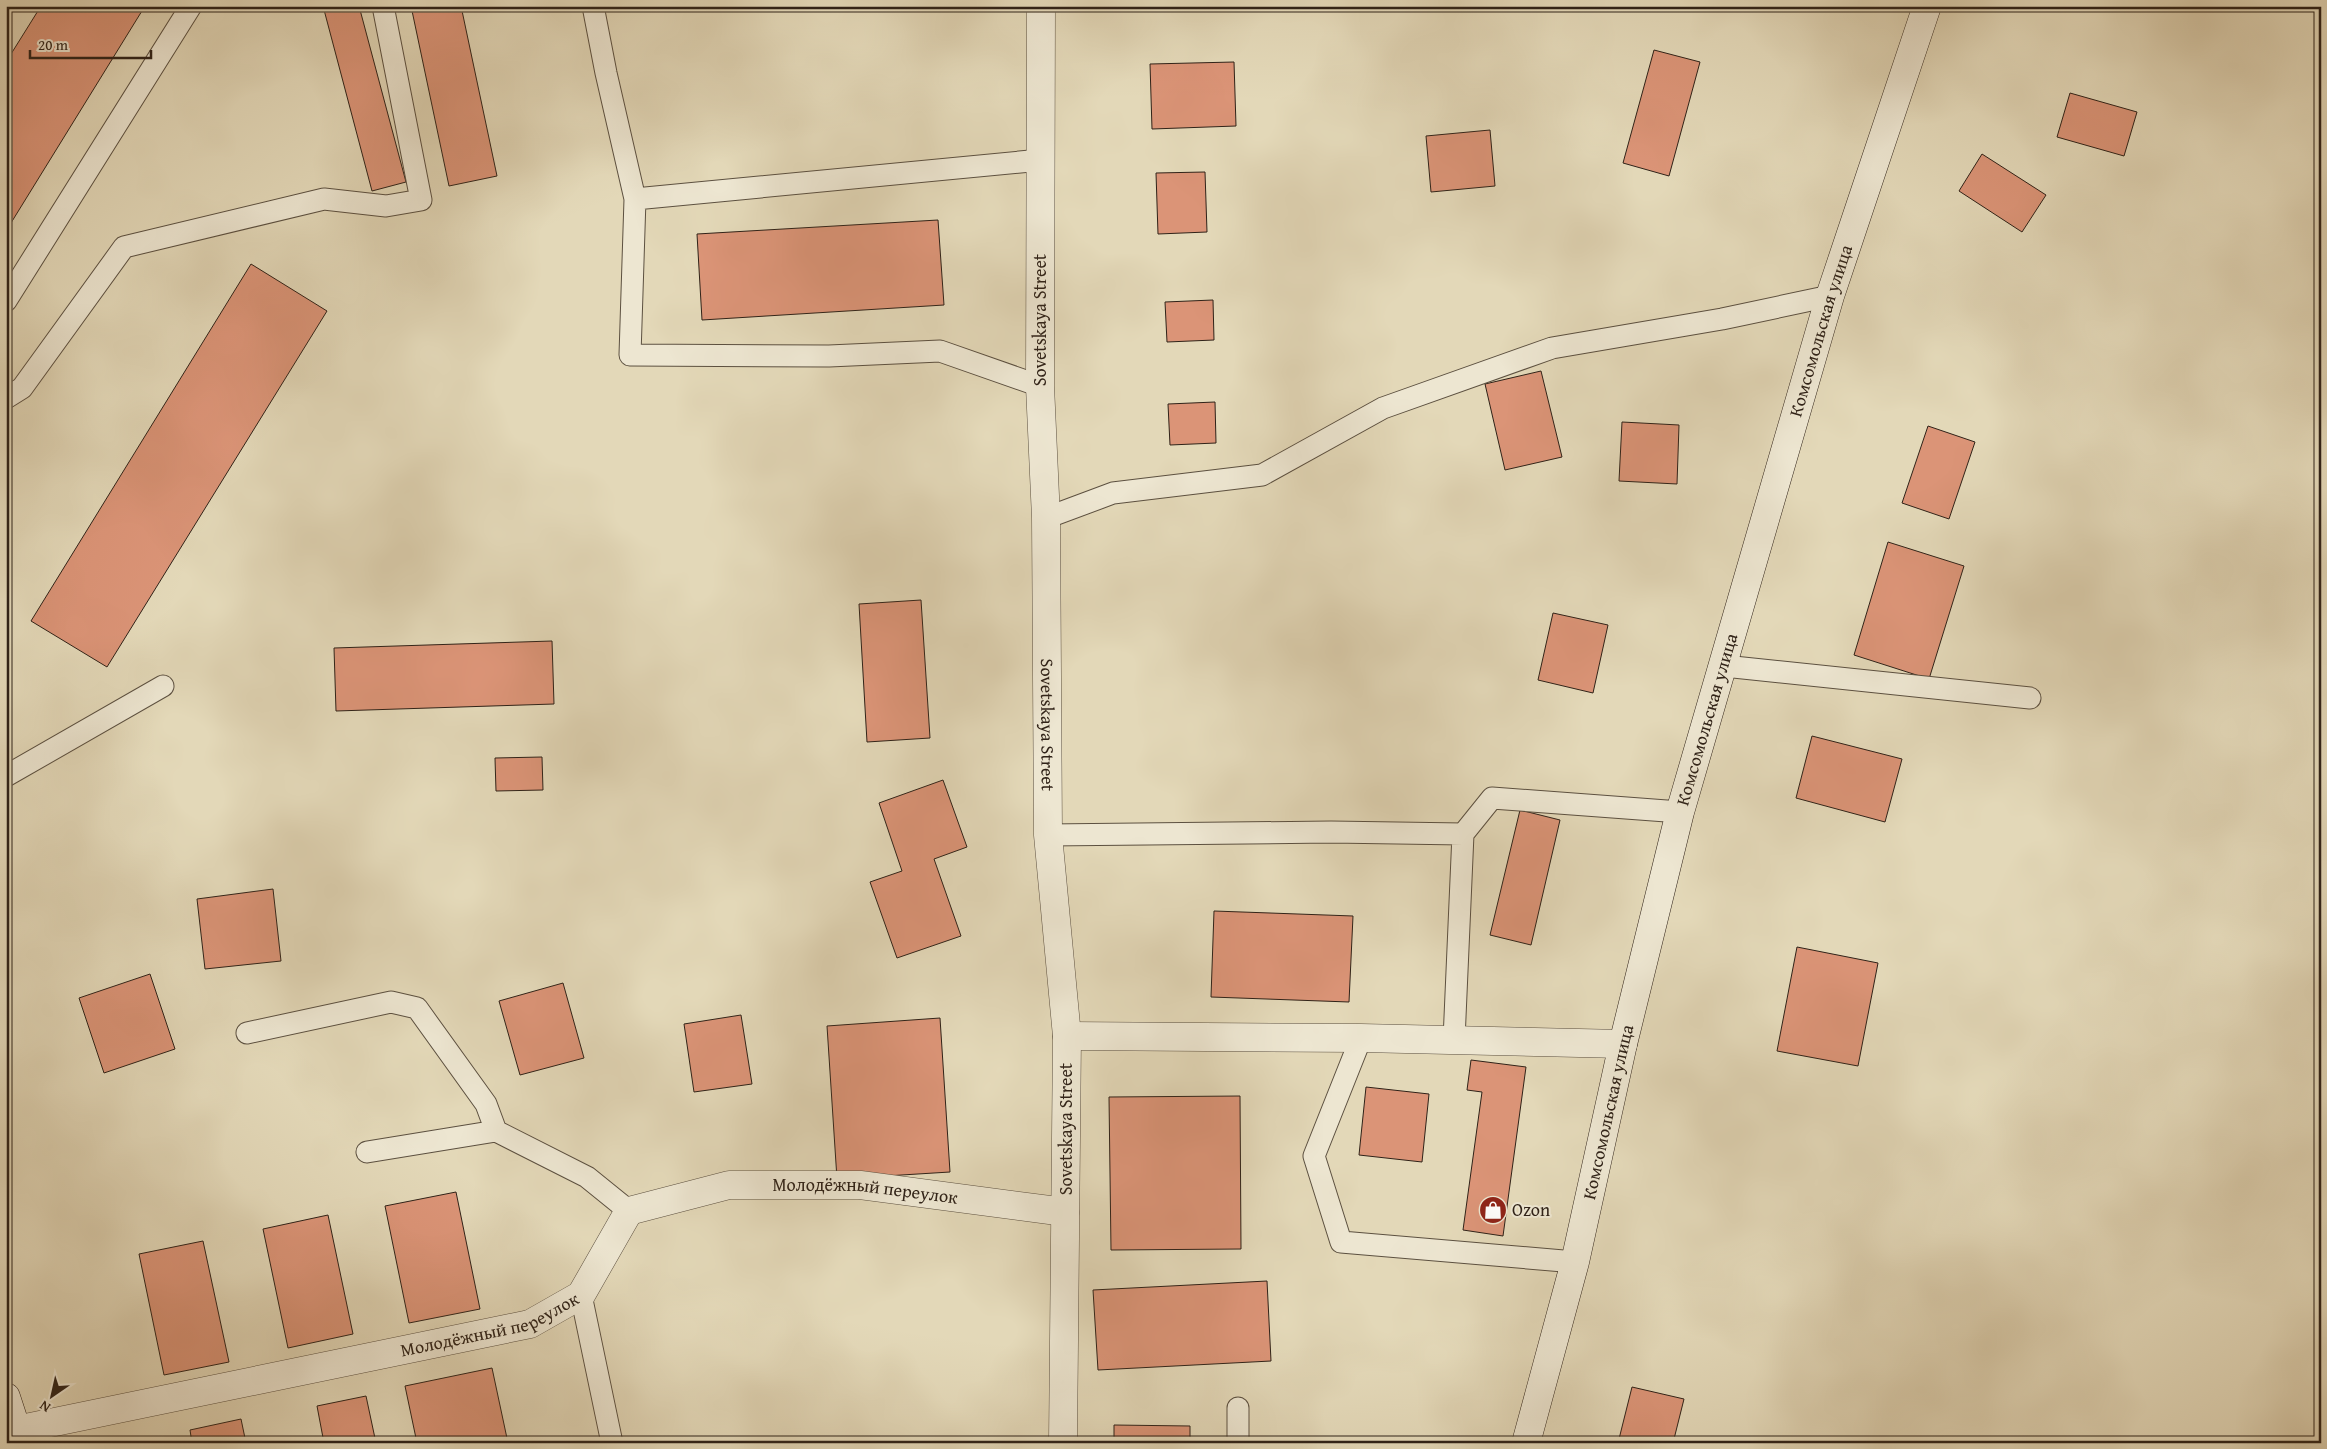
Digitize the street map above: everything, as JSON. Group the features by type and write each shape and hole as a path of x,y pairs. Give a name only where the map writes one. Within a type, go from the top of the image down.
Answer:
{"street":[{"name":"Sovetskaya Street","path":"1041,6 1040,386 1046,518 1048,835 1067,1036 1063,1443"},
{"name":"Комсомольская улица","path":"1526,1443 1575,1262 1623,1044 1680,812 1830,296 1927,6"},
{"path":"1067,1036 1360,1038 1623,1044"},
{"name":"Молодёжный переулок","path":"18,1436 530,1324 582,1295 629,1210 729,1185 860,1185 1065,1212"},
{"path":"6,1397 18,1436"}],"lane":[{"path":"6,301 191,6"},
{"path":"6,398 22,388 124,246 324,199 386,206 422,200 383,6"},
{"path":"593,6 606,73 635,199 630,355 829,356 940,351 1040,386"},
{"path":"635,199 1041,160"},
{"path":"1046,518 1113,493 1262,475 1383,408 1552,348 1722,319 1830,296"},
{"path":"1724,666 2030,698"},
{"path":"6,776 163,686"},
{"path":"1454,1040 1463,834 1492,798 1680,812"},
{"path":"1048,835 1331,832 1463,834"},
{"path":"248,1033 391,1002 417,1008 486,1104 496,1130"},
{"path":"1360,1038 1314,1156 1341,1242 1575,1262"},
{"path":"367,1152 496,1130 588,1177 629,1210"},
{"path":"582,1295 612,1443"},
{"path":"1238,1408 1238,1443"}],"building":[{"path":"41,6 145,6 6,231 6,62"},
{"path":"323,6 359,6 406,182 372,191"},
{"path":"411,6 461,6 497,176 449,186"},
{"path":"1654,50 1700,62 1669,176 1623,163"},
{"path":"1234,62 1236,126 1152,129 1150,64"},
{"path":"2070,93 2137,112 2124,156 2057,137"},
{"path":"1490,130 1495,186 1431,192 1426,136"},
{"path":"1982,154 2046,195 2022,232 1959,191"},
{"path":"1205,172 1207,232 1158,234 1156,173"},
{"path":"938,220 944,305 702,320 697,234"},
{"path":"251,264 327,311 107,667 31,621"},
{"path":"1213,300 1214,340 1167,342 1165,302"},
{"path":"1541,371 1562,457 1505,470 1485,384"},
{"path":"1215,402 1216,443 1170,445 1168,404"},
{"path":"1622,422 1679,425 1677,484 1619,481"},
{"path":"1928,426 1975,442 1949,519 1902,503"},
{"path":"1888,542 1964,566 1929,679 1854,655"},
{"path":"921,600 930,738 867,742 859,604"},
{"path":"1553,613 1608,625 1593,693 1538,680"},
{"path":"552,641 554,704 336,711 334,648"},
{"path":"1812,736 1902,759 1885,822 1796,798"},
{"path":"542,757 543,790 496,791 495,758"},
{"path":"943,780 967,847 934,859 961,936 897,958 870,882 902,871 879,803"},
{"path":"1520,810 1560,820 1531,945 1490,935"},
{"path":"273,889 281,961 205,969 197,899"},
{"path":"1214,911 1353,916 1349,1002 1211,997"},
{"path":"1797,947 1878,963 1858,1066 1777,1051"},
{"path":"150,974 175,1049 104,1073 79,998"},
{"path":"563,983 584,1058 520,1075 499,1001"},
{"path":"741,1015 752,1084 694,1092 684,1024"},
{"path":"940,1018 950,1172 837,1179 827,1026"},
{"path":"1471,1060 1526,1067 1503,1236 1463,1230 1482,1092 1467,1090"},
{"path":"1366,1087 1429,1094 1422,1162 1359,1155"},
{"path":"1240,1096 1241,1249 1111,1250 1109,1097"},
{"path":"456,1192 480,1309 409,1323 385,1206"},
{"path":"328,1215 353,1334 288,1348 263,1229"},
{"path":"203,1241 229,1362 164,1375 139,1254"},
{"path":"1267,1281 1271,1361 1098,1370 1093,1290"},
{"path":"492,1368 508,1443 417,1443 405,1386"},
{"path":"1632,1387 1684,1399 1673,1443 1618,1443"},
{"path":"366,1396 376,1443 324,1443 317,1406"},
{"path":"241,1419 246,1443 192,1443 190,1430"},
{"path":"1114,1425 1190,1426 1190,1443 1114,1443"}],"place":[{"name":"Ozon","path":"1493,1210"}]}
